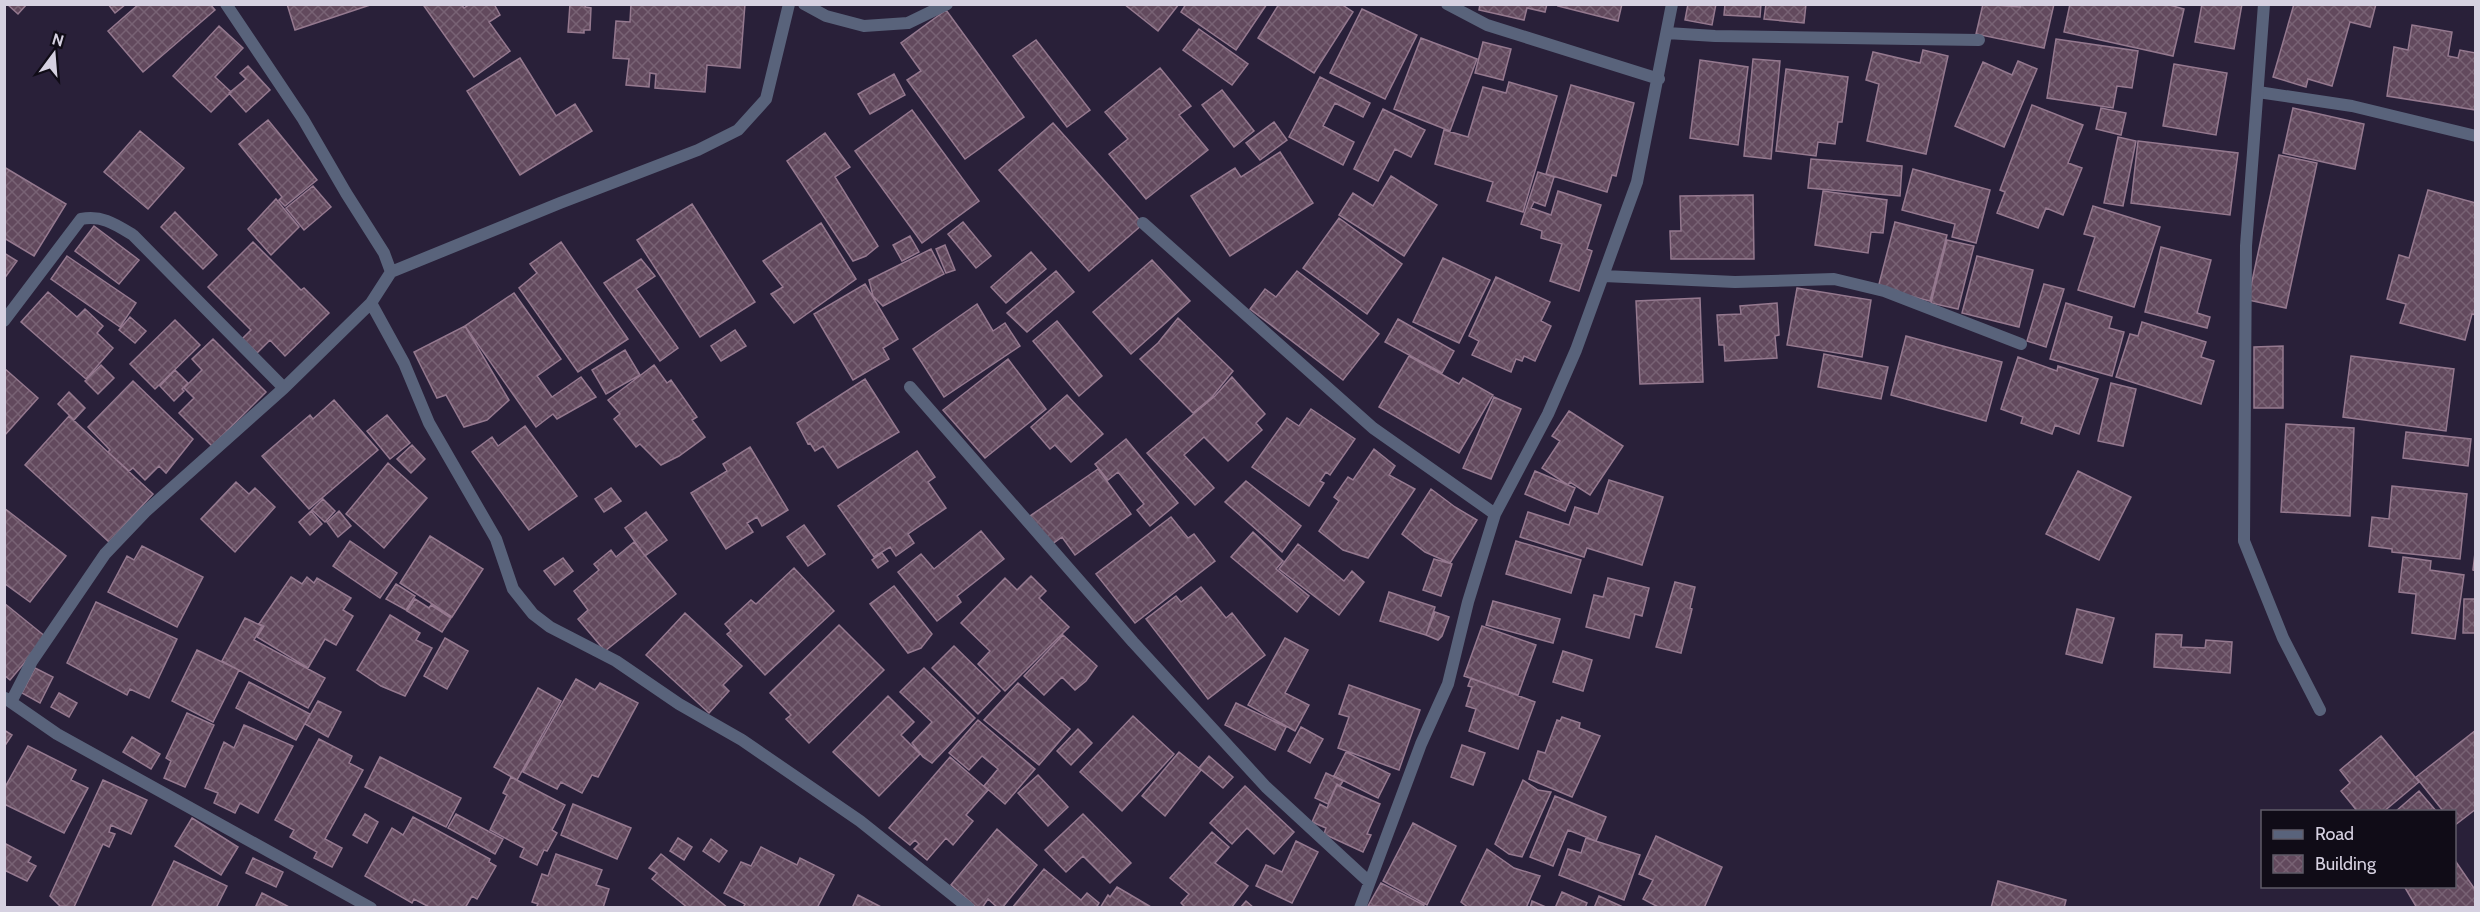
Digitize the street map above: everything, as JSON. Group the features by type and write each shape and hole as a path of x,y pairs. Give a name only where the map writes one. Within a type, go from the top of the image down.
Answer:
{"street":[{"path":"226,4 303,119 346,194 384,253 391,272"},
{"path":"371,908 57,734 8,700 105,554 145,512 284,388 371,303 391,272 698,150 738,130 766,99 789,4"},
{"path":"804,4 826,16 864,26 908,23 946,4"},
{"path":"1447,4 1487,26 1659,79"},
{"path":"1360,908 1368,881 1421,744 1448,684 1468,602 1495,514 1548,414 1576,350 1637,182 1672,4"},
{"path":"2264,4 2246,246 2244,541 2283,638 2320,710"},
{"path":"1667,33 1979,40"},
{"path":"2258,92 2352,106 2475,136"},
{"path":"4,321 81,219 93,216 105,219 133,235 284,388"},
{"path":"1143,223 1373,428 1495,514"},
{"path":"1604,276 1735,282 1834,279 1884,291 2021,344"},
{"path":"371,303 404,363 429,423 496,539 513,589 533,614 550,627 616,661 679,704 742,740 860,821 969,908"},
{"path":"910,387 1133,642 1266,787 1368,881"}],"building":[{"path":"7,4 27,4 18,14"},
{"path":"108,4 126,4 115,13"},
{"path":"139,4 210,4 215,10 143,72 108,31"},
{"path":"287,4 373,4 295,30"},
{"path":"427,4 461,4 464,8 470,4 494,4 500,15 489,22 510,51 474,77 424,6"},
{"path":"570,4 586,4 585,7 591,8 590,30 584,30 584,33 568,32"},
{"path":"631,4 745,4 740,68 707,65 705,92 655,88 656,74 650,73 649,87 626,85 629,59 613,58 616,21 630,22"},
{"path":"1124,4 1179,4 1158,31"},
{"path":"1186,4 1267,4 1236,50 1181,12"},
{"path":"1279,4 1341,4 1353,12 1314,73 1258,38"},
{"path":"1480,4 1547,4 1545,12 1527,8 1524,20 1479,10"},
{"path":"1559,4 1622,4 1618,21 1558,6"},
{"path":"1688,4 1716,4 1712,25 1685,20"},
{"path":"1725,4 1761,4 1760,17 1724,15"},
{"path":"1766,4 1806,4 1804,23 1764,19"},
{"path":"1983,4 2020,7 2021,4 2054,4 2044,48 1976,34"},
{"path":"2070,4 2166,4 2184,9 2173,56 2064,32"},
{"path":"2202,4 2242,4 2234,49 2195,42"},
{"path":"2294,4 2376,4 2370,27 2350,22 2332,86 2308,79 2306,87 2273,77"},
{"path":"1362,9 1417,35 1385,99 1330,73"},
{"path":"946,10 1024,117 965,159 907,80 921,71 901,43"},
{"path":"2412,25 2452,32 2448,56 2458,58 2460,50 2476,53 2476,110 2387,96 2394,47 2408,50"},
{"path":"219,26 243,48 215,77 231,92 211,112 173,76"},
{"path":"1199,29 1248,64 1232,85 1183,50"},
{"path":"1421,38 1477,59 1450,131 1394,109"},
{"path":"2056,39 2138,51 2132,88 2117,86 2113,108 2047,98"},
{"path":"1036,40 1090,110 1067,127 1013,56"},
{"path":"1483,42 1511,49 1503,80 1475,73"},
{"path":"1923,50 1948,56 1926,154 1867,141 1879,84 1866,80 1873,52 1920,63"},
{"path":"520,58 556,116 575,104 592,131 520,175 467,91"},
{"path":"1753,59 1780,61 1771,159 1744,156"},
{"path":"1700,60 1748,67 1738,145 1690,138"},
{"path":"2018,61 2037,69 2004,147 1955,126 1983,62 2012,75"},
{"path":"2174,64 2227,73 2216,135 2163,126"},
{"path":"248,66 270,90 246,112 229,93 246,79 240,73"},
{"path":"1160,68 1191,106 1179,115 1208,150 1146,199 1109,154 1128,139 1105,112"},
{"path":"1786,69 1848,77 1842,122 1838,122 1835,144 1818,142 1816,156 1776,151"},
{"path":"894,74 905,95 870,114 858,94"},
{"path":"1320,77 1370,103 1363,117 1335,103 1323,126 1354,142 1343,165 1289,137"},
{"path":"1509,82 1557,96 1523,212 1487,201 1493,182 1435,164 1444,130 1468,137 1483,87 1506,93"},
{"path":"1571,85 1634,103 1616,176 1612,175 1607,192 1546,174"},
{"path":"1222,90 1254,131 1234,147 1202,105"},
{"path":"2032,105 2083,125 2068,163 2082,168 2063,215 2046,208 2038,228 1997,213 2005,192 2000,190"},
{"path":"2101,108 2126,113 2121,135 2096,129"},
{"path":"2293,108 2364,124 2355,169 2283,153"},
{"path":"1383,109 1425,130 1411,157 1395,149 1378,181 1354,169"},
{"path":"912,110 979,201 922,243 855,151"},
{"path":"268,120 317,180 285,206 279,200 282,197 239,144"},
{"path":"1274,122 1287,140 1260,160 1246,143"},
{"path":"1053,123 1143,224 1089,271 999,170"},
{"path":"140,131 184,168 148,209 104,172"},
{"path":"825,133 850,167 835,177 878,246 866,256 853,261 787,161"},
{"path":"2118,137 2136,141 2123,206 2104,203"},
{"path":"2138,141 2238,153 2230,215 2131,203"},
{"path":"1280,152 1313,203 1230,256 1191,196 1235,168 1241,177"},
{"path":"2279,155 2317,163 2286,308 2248,300"},
{"path":"1811,159 1902,166 1900,196 1808,188"},
{"path":"4,167 66,204 34,256 4,238"},
{"path":"1913,169 1990,190 1976,243 1952,237 1955,224 1902,210"},
{"path":"1538,172 1554,177 1545,206 1534,202 1531,208 1551,215 1558,191 1601,205 1587,249 1592,251 1579,291 1550,281 1562,244 1541,238 1542,231 1521,224"},
{"path":"1391,176 1437,205 1404,256 1339,215 1353,193 1373,206"},
{"path":"313,186 331,207 304,230 286,208"},
{"path":"2428,190 2476,203 2476,315 2472,314 2465,340 2400,323 2406,304 2387,299 2399,255 2409,258"},
{"path":"1823,191 1887,200 1883,233 1871,232 1868,253 1815,245"},
{"path":"1753,195 1754,259 1671,259 1670,231 1681,231 1680,196"},
{"path":"276,199 299,227 271,255 248,229"},
{"path":"692,204 755,302 700,337 637,240"},
{"path":"2093,206 2160,227 2134,307 2078,290 2095,237 2084,234"},
{"path":"175,212 217,255 203,269 161,227"},
{"path":"1339,218 1402,264 1367,314 1303,268"},
{"path":"963,222 991,256 976,268 948,234"},
{"path":"1895,222 1947,235 1930,301 1878,288"},
{"path":"821,223 856,279 794,323 771,294 783,287 763,261"},
{"path":"94,226 139,260 119,284 75,251"},
{"path":"910,236 919,252 902,261 893,245"},
{"path":"1947,240 1974,246 1958,309 1931,303"},
{"path":"253,242 301,290 304,288 329,313 285,356 270,340 257,353 242,339 251,330 208,287"},
{"path":"561,242 628,339 578,372 519,288 537,273 530,264"},
{"path":"945,245 955,270 946,273 936,249"},
{"path":"2161,247 2211,260 2197,313 2210,317 2207,328 2145,312"},
{"path":"931,249 944,274 883,306 873,296 869,280"},
{"path":"1031,252 1046,269 1006,303 991,287"},
{"path":"4,253 17,261 4,279"},
{"path":"67,256 136,303 120,327 51,279"},
{"path":"1977,256 2033,270 2019,327 1962,313"},
{"path":"1443,258 1490,280 1459,343 1413,322"},
{"path":"641,259 655,276 636,289 678,348 660,361 604,283"},
{"path":"1152,260 1190,301 1131,354 1093,312"},
{"path":"1056,271 1074,292 1027,332 1007,313"},
{"path":"1297,271 1379,334 1343,380 1250,309 1265,289 1276,297"},
{"path":"1496,277 1550,302 1541,321 1551,326 1535,361 1524,356 1522,361 1516,359 1511,372 1472,355 1479,341 1469,336"},
{"path":"865,284 898,339 883,348 889,359 853,380 814,314"},
{"path":"2044,284 2064,289 2046,347 2027,341"},
{"path":"1797,288 1871,300 1862,357 1787,345"},
{"path":"48,292 77,317 85,309 103,326 97,333 113,348 86,379 21,322"},
{"path":"514,293 561,359 537,376 552,397 581,377 596,397 557,419 553,414 536,427 465,326"},
{"path":"1700,298 1703,382 1640,384 1636,301"},
{"path":"1777,303 1779,335 1775,336 1777,358 1725,361 1724,345 1719,345 1717,315 1741,314 1740,306"},
{"path":"2066,303 2112,317 2109,328 2124,332 2112,376 2050,359"},
{"path":"977,304 993,331 1005,323 1020,346 944,397 913,349"},
{"path":"130,317 146,331 135,343 119,330"},
{"path":"1178,318 1233,371 1212,397 1193,413 1140,359 1158,343"},
{"path":"1398,319 1454,351 1442,373 1385,342"},
{"path":"175,320 200,345 155,389 130,364"},
{"path":"1057,321 1102,376 1079,396 1033,341"},
{"path":"2142,322 2206,342 2201,357 2214,361 2201,404 2116,377 2130,334 2138,336"},
{"path":"465,326 509,400 487,420 464,427 446,395 437,398 414,352"},
{"path":"735,330 746,346 721,361 711,346"},
{"path":"1906,336 2002,362 1986,421 1891,395"},
{"path":"213,339 266,392 212,446 179,413 194,398 184,388 202,370 192,359"},
{"path":"2283,346 2283,408 2254,408 2254,347"},
{"path":"625,350 640,375 606,394 592,370"},
{"path":"1824,354 1888,367 1881,399 1818,387"},
{"path":"1409,356 1459,384 1463,378 1493,395 1459,453 1379,407"},
{"path":"2351,356 2454,369 2446,431 2343,417"},
{"path":"2018,357 2057,371 2058,366 2098,379 2079,434 2055,425 2052,434 2021,423 2023,417 2001,409"},
{"path":"1008,359 1046,409 985,458 943,410"},
{"path":"101,365 114,378 98,394 85,381"},
{"path":"654,365 667,383 671,380 697,417 692,420 705,437 679,456 661,465 640,444 636,447 614,419 620,414 608,400"},
{"path":"4,368 38,398 4,436"},
{"path":"175,370 188,383 174,401 160,386"},
{"path":"1232,377 1265,414 1256,423 1262,430 1228,461 1204,437 1184,455 1214,488 1195,505 1147,453 1215,396"},
{"path":"865,379 899,432 838,468 823,446 815,451 810,443 808,444 797,423"},
{"path":"133,381 193,439 166,473 159,466 145,480 133,468 129,471 108,452 110,450 88,427"},
{"path":"2111,383 2136,389 2123,446 2098,441"},
{"path":"69,392 85,408 74,420 58,404"},
{"path":"1067,395 1103,434 1071,462 1055,445 1050,449 1031,427"},
{"path":"1494,397 1521,409 1491,479 1463,468"},
{"path":"334,400 378,450 309,509 262,456 310,415 313,419"},
{"path":"1311,409 1355,439 1330,475 1326,472 1320,481 1324,483 1309,506 1252,467 1287,418 1299,426"},
{"path":"1569,411 1623,446 1590,495 1570,482 1568,485 1542,468 1560,441 1552,436"},
{"path":"387,415 410,443 390,459 367,431"},
{"path":"69,416 153,494 109,542 25,465"},
{"path":"2286,424 2354,428 2350,516 2281,512"},
{"path":"525,426 577,496 529,530 472,452 492,437 498,446"},
{"path":"2406,432 2471,439 2468,466 2403,458"},
{"path":"1126,439 1178,503 1150,526 1137,510 1144,504 1118,472 1108,480 1095,464"},
{"path":"412,445 425,459 411,473 397,459"},
{"path":"750,447 788,510 762,526 757,517 747,523 753,532 726,549 691,493 727,471 723,464"},
{"path":"1374,449 1395,466 1389,475 1415,489 1368,558 1343,550 1319,531 1339,501 1334,497 1348,477 1353,480"},
{"path":"917,451 935,477 928,482 946,508 908,534 914,543 896,556 890,547 874,557 838,506"},
{"path":"388,463 427,498 384,548 346,514"},
{"path":"1098,469 1131,514 1075,555 1062,537 1051,545 1030,516"},
{"path":"1535,471 1575,488 1565,511 1525,494"},
{"path":"2078,471 2131,497 2099,560 2046,534"},
{"path":"1609,480 1663,497 1642,565 1587,548 1584,557 1520,537 1528,512 1569,525 1575,507 1598,514"},
{"path":"1246,481 1301,526 1282,552 1225,502"},
{"path":"236,482 249,494 255,488 275,507 235,552 201,519"},
{"path":"2392,486 2467,494 2460,559 2392,552 2392,549 2369,546 2372,517 2389,519"},
{"path":"611,488 621,501 604,512 595,499"},
{"path":"1431,489 1477,520 1450,563 1425,552 1402,534"},
{"path":"323,499 335,511 325,522 312,510"},
{"path":"4,508 66,556 30,602 4,583"},
{"path":"311,511 322,524 310,535 299,522"},
{"path":"339,511 351,526 338,537 327,522"},
{"path":"646,512 667,540 645,556 625,528"},
{"path":"1171,517 1188,538 1194,534 1215,561 1135,623 1096,574"},
{"path":"804,525 825,554 808,566 787,537"},
{"path":"981,531 1004,559 957,596 961,602 937,621 898,572 921,554 934,569"},
{"path":"1253,532 1283,561 1276,569 1309,596 1297,612 1231,557"},
{"path":"430,536 483,569 452,617 400,583"},
{"path":"350,541 397,573 380,598 333,566"},
{"path":"1516,541 1581,560 1571,593 1506,574"},
{"path":"634,542 676,594 605,651 578,619 588,610 574,591 599,570 594,564 611,550 616,557"},
{"path":"1298,544 1344,581 1352,571 1364,582 1339,615 1279,569"},
{"path":"2476,544 2476,571 2473,570"},
{"path":"142,546 203,577 177,627 108,592 127,556 134,560"},
{"path":"882,553 888,561 878,568 872,560"},
{"path":"2403,557 2431,561 2430,570 2464,575 2455,639 2412,633 2416,594 2399,592"},
{"path":"563,558 573,571 555,585 544,571"},
{"path":"1434,559 1452,564 1441,596 1423,590"},
{"path":"794,568 834,611 765,675 727,634 731,631 725,624 751,600 756,604"},
{"path":"1031,576 1046,591 1039,598 1069,627 1005,691 978,664 990,651 961,623 1005,578 1017,590"},
{"path":"291,577 302,584 307,577 314,583 317,578 351,598 343,610 353,616 336,645 325,639 308,668 257,637 264,626 259,624"},
{"path":"1608,578 1649,588 1642,616 1635,614 1629,638 1586,627 1594,595 1603,597"},
{"path":"1675,582 1695,587 1681,653 1656,647"},
{"path":"396,584 415,596 406,610 386,599"},
{"path":"894,586 932,634 921,648 908,653 870,604"},
{"path":"1201,587 1226,618 1232,613 1265,655 1208,699 1146,619 1176,596 1181,602"},
{"path":"1389,592 1435,607 1426,635 1380,621"},
{"path":"415,599 429,608 431,605 451,618 442,632 407,611"},
{"path":"2464,599 2476,599 2476,633 2463,633"},
{"path":"1493,601 1560,619 1553,643 1486,625"},
{"path":"96,602 177,639 149,698 130,689 127,695 67,663"},
{"path":"4,603 46,637 10,680 4,675"},
{"path":"2077,609 2114,618 2102,663 2066,654"},
{"path":"1435,612 1449,617 1442,636 1438,640 1426,635"},
{"path":"685,613 742,666 723,685 729,691 709,713 646,655"},
{"path":"390,615 420,633 416,640 432,648 405,696 381,686 357,670"},
{"path":"245,618 262,626 254,640 325,678 308,708 222,661"},
{"path":"839,625 884,670 809,743 786,719 791,715 770,693"},
{"path":"1482,626 1536,645 1518,695 1464,676"},
{"path":"2156,634 2182,635 2181,647 2205,648 2206,640 2232,642 2230,673 2154,667"},
{"path":"1063,635 1097,666 1086,681 1075,690 1062,677 1044,695 1024,676"},
{"path":"445,638 468,651 447,689 424,676"},
{"path":"1285,638 1308,650 1285,693 1309,705 1295,731 1248,705"},
{"path":"954,646 1000,691 978,714 932,668"},
{"path":"197,650 239,670 213,722 172,701"},
{"path":"1563,651 1592,660 1583,691 1553,682"},
{"path":"35,668 53,677 40,703 22,693"},
{"path":"924,668 975,718 932,763 923,757 912,743 932,722 900,692"},
{"path":"1471,678 1535,702 1518,749 1469,731 1476,709 1466,706 1472,687 1468,686"},
{"path":"576,679 595,690 600,683 638,703 598,777 592,775 582,793 561,782 557,789 523,772"},
{"path":"249,682 310,714 296,740 236,708"},
{"path":"1018,683 1070,729 1039,765 984,720"},
{"path":"1349,685 1420,710 1399,770 1338,748 1349,717 1339,714"},
{"path":"538,688 561,701 517,780 494,767"},
{"path":"59,693 77,703 69,717 51,707"},
{"path":"888,696 914,722 901,735 920,754 879,796 833,752"},
{"path":"318,701 341,712 328,737 305,724"},
{"path":"1236,703 1286,727 1275,750 1225,725"},
{"path":"187,713 214,725 185,787 164,778 171,761 166,758"},
{"path":"1133,716 1174,754 1122,811 1080,772"},
{"path":"1562,717 1580,723 1579,728 1600,736 1572,797 1529,779 1538,751 1545,753 1557,720 1560,721"},
{"path":"978,720 1035,769 1005,804 984,786 998,769 982,756 969,770 949,753"},
{"path":"244,725 293,746 258,813 240,803 235,813 214,803 218,793 205,788 224,742 234,748"},
{"path":"1301,727 1323,739 1310,763 1288,751"},
{"path":"1078,729 1092,743 1071,765 1057,751"},
{"path":"4,730 12,735 4,747"},
{"path":"2476,730 2476,809 2456,824 2456,810 2442,810 2416,777"},
{"path":"2381,736 2419,782 2385,810 2356,810 2341,791 2350,783 2340,770"},
{"path":"132,737 160,754 151,769 123,752"},
{"path":"319,739 352,756 349,763 363,770 325,839 342,848 332,867 314,858 317,852 290,837 294,830 275,820"},
{"path":"1462,745 1485,753 1473,785 1451,777"},
{"path":"28,746 76,770 71,780 88,788 64,833 4,804 4,789"},
{"path":"1179,752 1201,770 1165,816 1142,796"},
{"path":"1346,752 1390,774 1378,798 1334,776"},
{"path":"1209,756 1233,777 1223,788 1199,768"},
{"path":"380,757 461,798 446,827 365,787"},
{"path":"950,757 988,790 966,815 973,821 953,845 946,838 927,860 914,849 919,844 915,840 910,845 889,828"},
{"path":"1326,773 1343,781 1340,786 1337,784 1328,804 1315,798"},
{"path":"1038,775 1068,807 1048,826 1018,793"},
{"path":"511,777 565,805 552,830 557,833 547,851 544,850 537,865 520,857 524,848 490,830 507,795 503,793"},
{"path":"103,780 147,800 131,834 111,825 109,832 115,834 109,847 103,844 74,907 60,906 50,896"},
{"path":"1523,780 1538,790 1551,792 1522,857 1509,854 1495,844"},
{"path":"1337,785 1380,804 1367,834 1371,835 1363,852 1324,834 1326,828 1312,822 1320,804 1327,808"},
{"path":"1245,786 1294,832 1274,854 1247,828 1232,844 1210,823"},
{"path":"2419,791 2435,810 2397,810"},
{"path":"1555,796 1606,817 1596,841 1568,830 1553,866 1530,857"},
{"path":"573,804 631,828 617,859 561,835"},
{"path":"365,814 378,822 367,843 353,835"},
{"path":"456,814 503,839 495,854 448,828"},
{"path":"1083,814 1131,863 1110,883 1083,856 1066,872 1045,850"},
{"path":"413,817 490,859 489,862 496,866 477,899 472,896 465,908 431,908 414,899 412,903 365,876 392,828 403,835"},
{"path":"192,818 238,847 221,875 175,846"},
{"path":"1413,823 1456,846 1427,905 1383,881"},
{"path":"997,829 1037,865 1002,908 998,908 988,899 982,908 977,908 951,885"},
{"path":"1212,832 1229,847 1215,863 1248,886 1231,908 1186,908 1181,903 1189,894 1170,878"},
{"path":"1656,836 1722,867 1704,908 1660,908 1643,899 1653,880 1639,874"},
{"path":"678,838 692,847 684,860 670,851"},
{"path":"1586,838 1640,855 1624,900 1559,875 1568,849 1581,853"},
{"path":"711,839 727,851 719,862 703,851"},
{"path":"1296,841 1318,852 1292,903 1256,886 1266,865 1282,872"},
{"path":"4,843 31,857 28,862 36,866 27,881 4,870"},
{"path":"761,847 797,865 800,858 834,875 817,908 743,908 745,904 724,893 741,862 751,866"},
{"path":"1487,849 1514,868 1540,876 1526,908 1469,908 1461,902"},
{"path":"556,854 602,870 596,885 609,889 603,908 536,908 538,904 532,902 542,874 548,876"},
{"path":"661,854 728,908 688,908 652,879 657,873 649,868"},
{"path":"253,858 283,872 276,887 246,873"},
{"path":"174,861 227,886 216,908 151,908"},
{"path":"2456,862 2476,891 2476,908 2417,908 2405,888 2456,888"},
{"path":"1044,869 1081,900 1087,893 1099,903 1096,908 1012,908"},
{"path":"1998,881 2066,900 2064,908 1991,908"},
{"path":"1381,883 1424,905 1423,908 1368,906"},
{"path":"1117,887 1151,907 1100,908 1108,895 1110,897"},
{"path":"1562,892 1587,903 1585,908 1555,908"},
{"path":"262,893 291,908 255,908"},
{"path":"858,895 883,908 852,908"},
{"path":"1599,896 1625,908 1594,908"},
{"path":"1246,901 1254,908 1240,908"},
{"path":"1532,901 1548,908 1530,908"}]}
